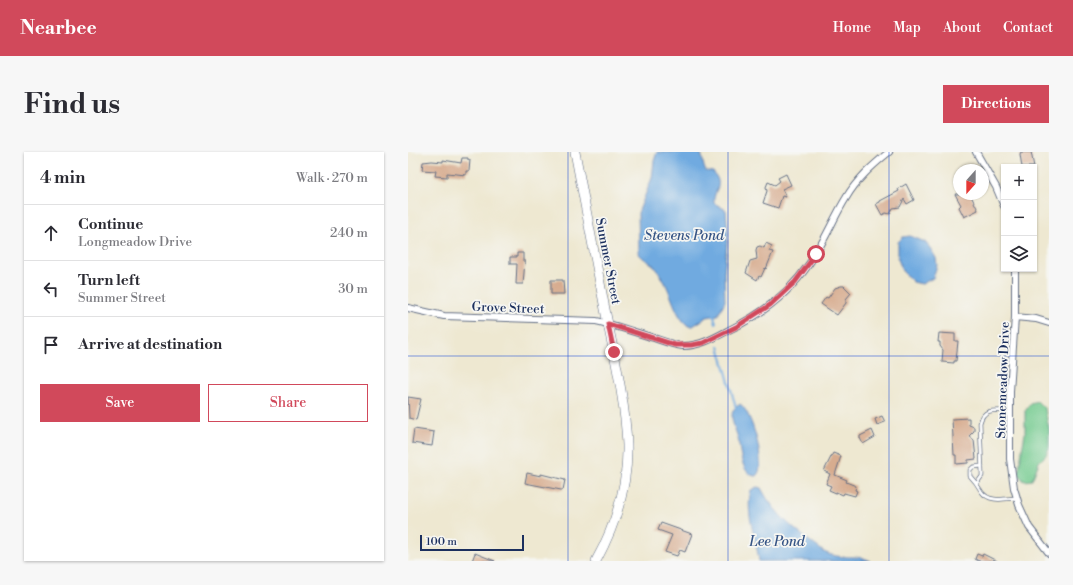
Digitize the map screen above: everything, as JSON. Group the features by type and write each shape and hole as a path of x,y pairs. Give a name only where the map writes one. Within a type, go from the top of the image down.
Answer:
{"main road":[{"name":"Summer Street","path":"575,152 622,395 627,445 625,472 616,513 610,531 596,561"}],"street":[{"name":"Grove Street","path":"408,308 444,316 583,321 608,324 668,343 683,346 703,343 743,323 770,305 795,282 816,254 846,196 867,171 890,152"},
{"path":"976,152 996,187 1001,200"},
{"name":"Stonemeadow Drive","path":"1016,272 1016,317 1010,391 1010,459 1016,498 1022,513 1029,527 1049,553"},
{"path":"1016,317 1036,319 1049,323"}],"lane":[{"path":"977,483 982,476 980,423 982,417 984,414 991,411 1010,411"},
{"path":"982,466 973,467 970,470 970,476 977,483 986,497 1003,500 1016,498"}],"green space":[{"path":"1037,401 1045,409 1049,429 1049,448 1046,455 1039,462 1032,480 1024,481 1019,475 1019,468 1025,433 1025,411 1030,403"}],"water":[{"name":"Stevens Pond","path":"657,152 700,152 706,171 713,172 718,181 714,203 726,210 728,234 724,273 725,301 718,315 707,317 693,326 688,326 679,316 662,277 652,264 639,254 638,213 652,178 654,161"},
{"path":"910,236 925,242 936,258 937,265 933,278 922,284 913,282 903,272 898,259 898,242 903,237"},
{"path":"740,404 749,417 757,439 760,462 759,471 756,476 747,472 744,467 738,438 732,421 733,410"},
{"name":"Lee Pond","path":"757,487 761,488 774,508 789,524 824,552 836,556 860,557 871,561 759,561 749,508 751,490"}],"building":[{"path":"1021,152 1031,152 1033,164 1022,164"},
{"path":"462,158 468,158 468,160 470,160 469,171 466,171 466,175 447,173 447,177 435,176 436,171 422,170 423,162 443,162 443,160 461,163"},
{"path":"786,174 791,185 782,189 786,197 782,196 778,208 763,203 768,182 775,185 780,181 778,178"},
{"path":"906,184 914,200 907,204 904,199 900,207 893,208 890,214 886,213 882,215 876,204 899,191 898,189"},
{"path":"958,200 973,200 978,210 964,217 959,207 961,205"},
{"path":"766,243 772,246 769,251 773,252 766,269 765,268 761,277 759,276 757,280 746,273 750,261 757,259 757,247 760,246 764,248"},
{"path":"517,253 523,253 523,261 525,261 523,284 516,284 517,264 510,264 510,257 517,257"},
{"path":"551,280 563,280 564,294 551,294"},
{"path":"844,286 851,293 837,315 821,304 826,297 828,298 835,288"},
{"path":"939,333 955,334 955,341 958,341 956,361 954,361 954,363 942,362 943,350 940,346 940,342 938,342"},
{"path":"408,397 421,399 416,420 409,418"},
{"path":"882,416 885,422 877,425 875,419"},
{"path":"969,418 969,425 974,427 974,431 969,436 974,440 976,459 968,460 968,463 956,464 952,419"},
{"path":"414,429 434,432 432,446 412,443"},
{"path":"872,430 875,437 863,444 860,436"},
{"path":"833,453 841,456 835,475 856,486 855,490 857,491 855,496 844,493 843,495 829,490 831,486 826,484 830,474 824,471"},
{"path":"527,473 541,476 541,474 565,480 563,490 525,483"},
{"path":"661,523 692,534 685,552 680,550 677,556 665,552 672,535 658,530"},
{"path":"475,553 495,561 472,561"},
{"path":"977,554 982,556 983,554 997,561 979,561 975,559"}],"waterway":[{"path":"713,313 716,324"},
{"path":"719,346 736,408"}],"route":[{"path":"614,352 608,324 675,345 695,345 710,340 736,327 770,305 795,282 816,254"}]}
